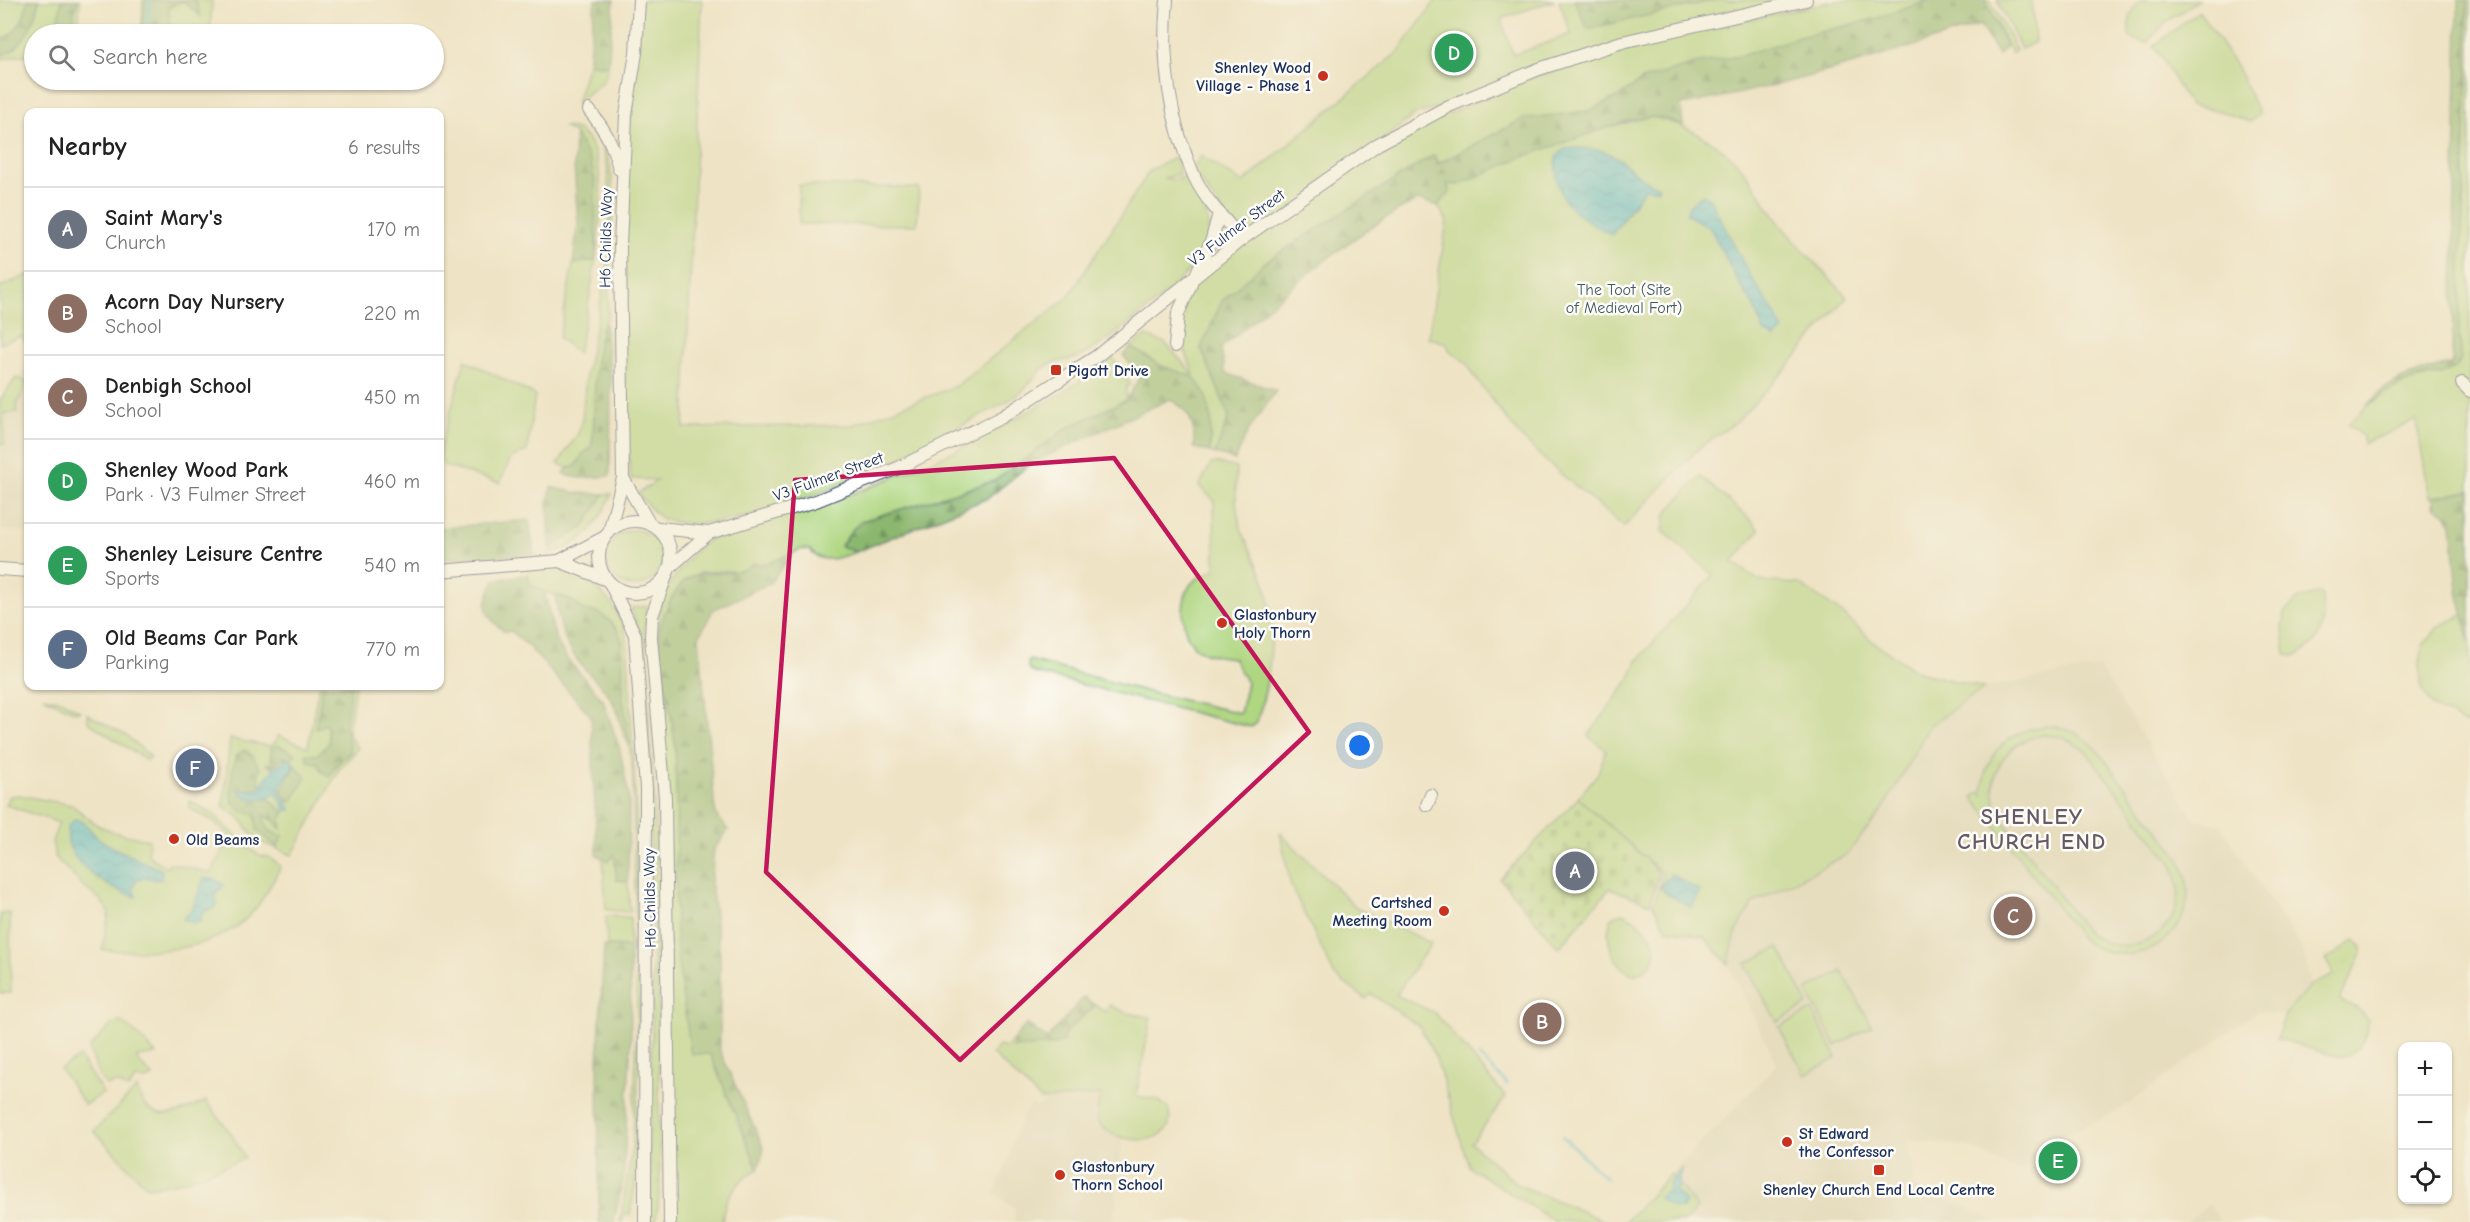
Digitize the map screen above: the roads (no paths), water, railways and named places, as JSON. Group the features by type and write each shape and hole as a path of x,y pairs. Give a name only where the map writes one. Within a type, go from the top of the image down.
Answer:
{"street":[{"name":"H6 Childs Way","path":"607,535 623,478 620,245 622,182 626,115 636,53 639,0"},
{"path":"1167,0 1164,44 1173,120 1194,177 1219,213 1242,239"},
{"name":"V3 Fulmer Street","path":"653,526 709,532 816,501 909,463 1002,417 1097,356 1242,239 1378,144 1449,106 1539,69 1622,42 1806,0"},
{"path":"589,110 613,145 622,182"},
{"path":"1175,346 1178,314 1212,239 1219,213"},
{"name":"H6 Childs Way","path":"623,478 653,526"},
{"path":"444,571 559,561 607,535 627,521 653,526 669,542 671,550 668,572 659,584 640,593 629,593 559,561"},
{"name":"V3 Fulmer Street","path":"668,572 709,532"},
{"path":"607,535 600,548 599,559 601,570 609,582"},
{"path":"4,569 24,571"},
{"name":"H6 Childs Way","path":"668,572 652,616 651,637 665,798 670,1222"},
{"name":"H6 Childs Way","path":"609,582 635,635 646,789 645,1222"}],"water":[{"path":"1578,148 1611,154 1644,180 1659,187 1658,190 1645,188 1612,235 1577,214 1563,197 1556,173 1556,157 1565,149"},
{"path":"1703,194 1710,199 1750,275 1783,330 1775,338 1764,332 1753,305 1733,273 1710,228 1686,214 1690,205"},
{"path":"286,757 293,762 292,770 279,787 291,810 286,811 277,793 259,800 242,795 241,790 257,790"},
{"path":"75,819 88,826 97,837 112,847 162,870 161,879 144,877 141,880 137,879 133,889 136,897 105,883 85,868 71,850 68,826"},
{"path":"1671,874 1700,891 1692,908 1665,893 1660,887"},
{"path":"204,878 214,879 224,885 215,895 217,903 214,908 203,912 200,922 194,923 183,919 192,909"},
{"path":"1681,1169 1678,1187 1674,1190 1686,1202 1683,1208 1675,1208 1659,1198 1668,1190 1669,1184"}],"waterway":[{"path":"147,24 150,0"},
{"path":"1479,1056 1507,1084"},
{"path":"1562,1136 1607,1179"}],"place":[{"name":"Shenley Wood Park","path":"1454,53"},
{"name":"Shenley Wood Village - Phase 1","path":"1323,76"},
{"name":"Pigott Drive","path":"1056,370"},
{"name":"Glastonbury Holy Thorn","path":"1222,623"},
{"name":"Old Beams Car Park","path":"195,768"},
{"name":"Old Beams","path":"174,839"},
{"name":"Saint Mary's","path":"1575,871"},
{"name":"Cartshed Meeting Room","path":"1444,911"},
{"name":"Denbigh School","path":"2013,916"},
{"name":"Acorn Day Nursery","path":"1542,1022"},
{"name":"St Edward the Confessor","path":"1787,1142"},
{"name":"Shenley Leisure Centre","path":"2058,1161"},
{"name":"Shenley Church End Local Centre","path":"1879,1170"},
{"name":"Glastonbury Thorn School","path":"1060,1175"}],"district":[{"name":"SHENLEY CHURCH END","path":"2032,828"}],"park label":[{"name":"The Toot (Site of Medieval Fort)","path":"1624,298"}]}
